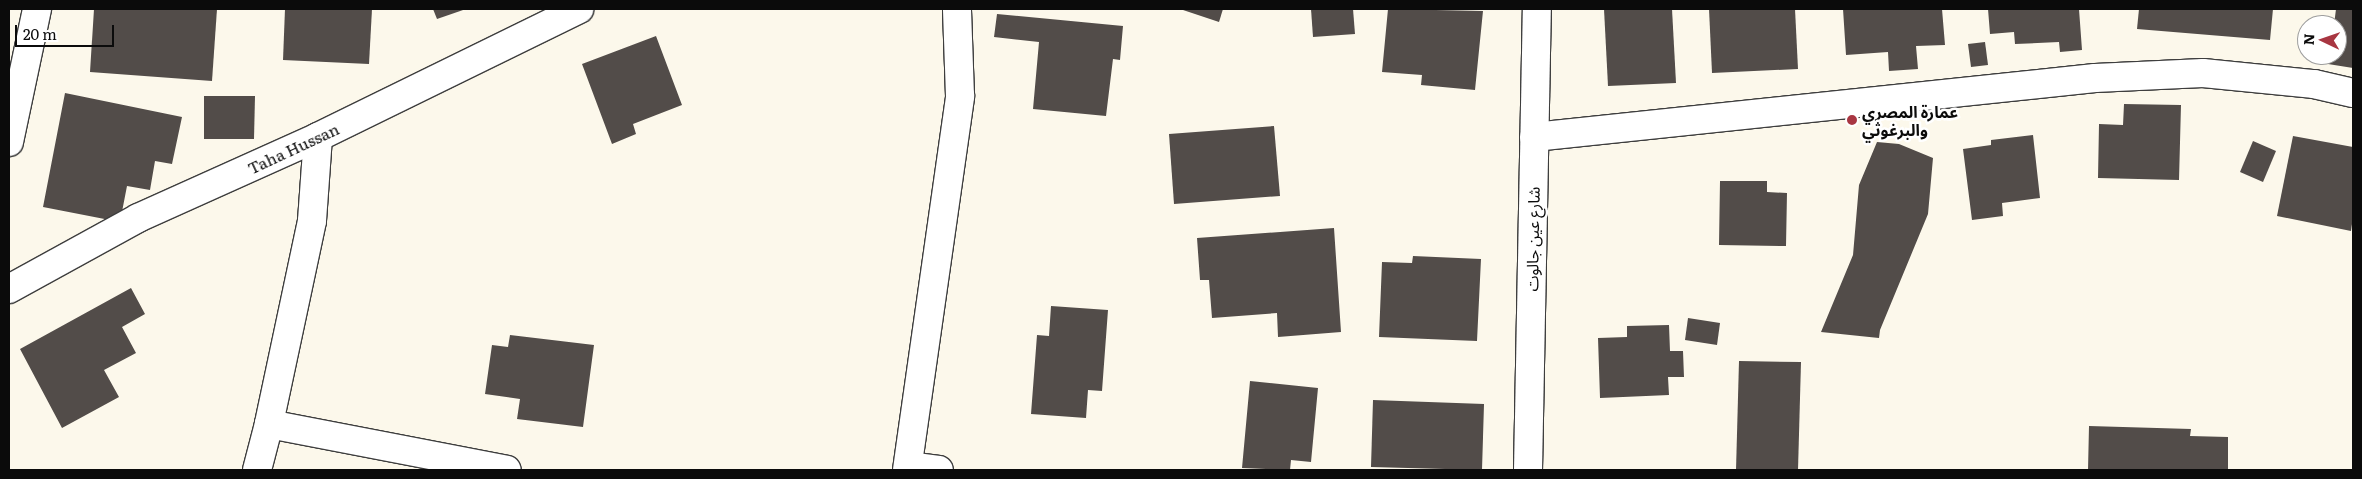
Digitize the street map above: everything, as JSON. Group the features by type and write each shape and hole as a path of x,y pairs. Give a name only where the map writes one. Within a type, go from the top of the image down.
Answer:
{"street":[{"path":"9,142 37,9"},
{"name":"Taha Hussan","path":"9,289 138,218 318,137 579,9"},
{"path":"939,470 908,468 960,96 957,9"},
{"name":"شارع عين جالوت","path":"1528,470 1537,9"},
{"path":"1534,137 2095,78 2203,73 2314,84 2353,93"},
{"path":"258,470 312,221 318,137"},
{"path":"269,424 507,470"}],"building":[{"path":"94,9 217,9 212,81 90,72"},
{"path":"285,9 372,9 369,64 283,60"},
{"path":"433,9 466,9 437,19"},
{"path":"1180,9 1223,9 1219,22"},
{"path":"1311,9 1353,9 1355,34 1313,37"},
{"path":"1388,9 1483,11 1475,90 1421,85 1422,75 1382,72"},
{"path":"1604,9 1672,9 1676,83 1608,86"},
{"path":"1709,9 1795,9 1798,69 1712,73"},
{"path":"1843,9 1942,9 1945,45 1916,46 1918,69 1889,71 1888,52 1846,55"},
{"path":"1988,9 2079,9 2082,50 2060,52 2059,42 2015,44 2014,32 1990,34"},
{"path":"2139,9 2273,9 2270,40 2137,29"},
{"path":"2336,9 2353,9 2353,68 2334,65 2347,65 2347,15 2335,15"},
{"path":"997,14 1123,26 1120,60 1113,59 1106,116 1033,109 1039,42 994,37"},
{"path":"656,36 682,105 633,124 636,134 612,144 582,64"},
{"path":"1985,42 1988,65 1971,67 1968,44"},
{"path":"65,93 182,117 172,164 155,161 150,190 127,186 120,222 43,207"},
{"path":"204,96 255,96 254,139 204,139"},
{"path":"2124,104 2181,105 2179,180 2098,178 2099,124 2123,125"},
{"path":"1274,126 1280,196 1174,204 1169,134"},
{"path":"2033,135 2040,198 2002,203 2003,216 1972,220 1963,149 1991,145 1991,140"},
{"path":"2293,136 2353,147 2353,217 2351,231 2277,216"},
{"path":"2253,141 2276,151 2263,182 2240,172"},
{"path":"1877,142 1899,144 1933,158 1928,214 1880,330 1879,338 1821,332 1853,255 1859,185"},
{"path":"1720,181 1767,181 1767,192 1787,193 1786,246 1719,245"},
{"path":"1334,228 1341,332 1278,337 1277,313 1212,318 1209,280 1200,280 1197,238"},
{"path":"1413,256 1481,259 1477,341 1379,337 1382,262 1412,263"},
{"path":"131,288 145,314 122,327 136,353 104,370 119,397 62,428 20,349"},
{"path":"1051,306 1108,310 1102,391 1088,390 1086,418 1031,414 1037,335 1049,336"},
{"path":"1688,318 1720,323 1717,345 1685,340"},
{"path":"1669,325 1670,351 1683,351 1684,377 1668,377 1669,395 1600,398 1598,338 1627,337 1627,326"},
{"path":"510,335 594,345 583,427 517,419 520,399 485,394 492,345 508,347"},
{"path":"1739,361 1801,362 1798,470 1736,470"},
{"path":"1250,381 1318,388 1311,462 1291,460 1290,470 1242,468"},
{"path":"1373,400 1484,404 1482,470 1371,467"},
{"path":"2089,426 2191,429 2190,436 2228,437 2228,470 2088,470"}],"place":[{"name":"عمارة المصري والبرغوثي","path":"1852,120"}]}
